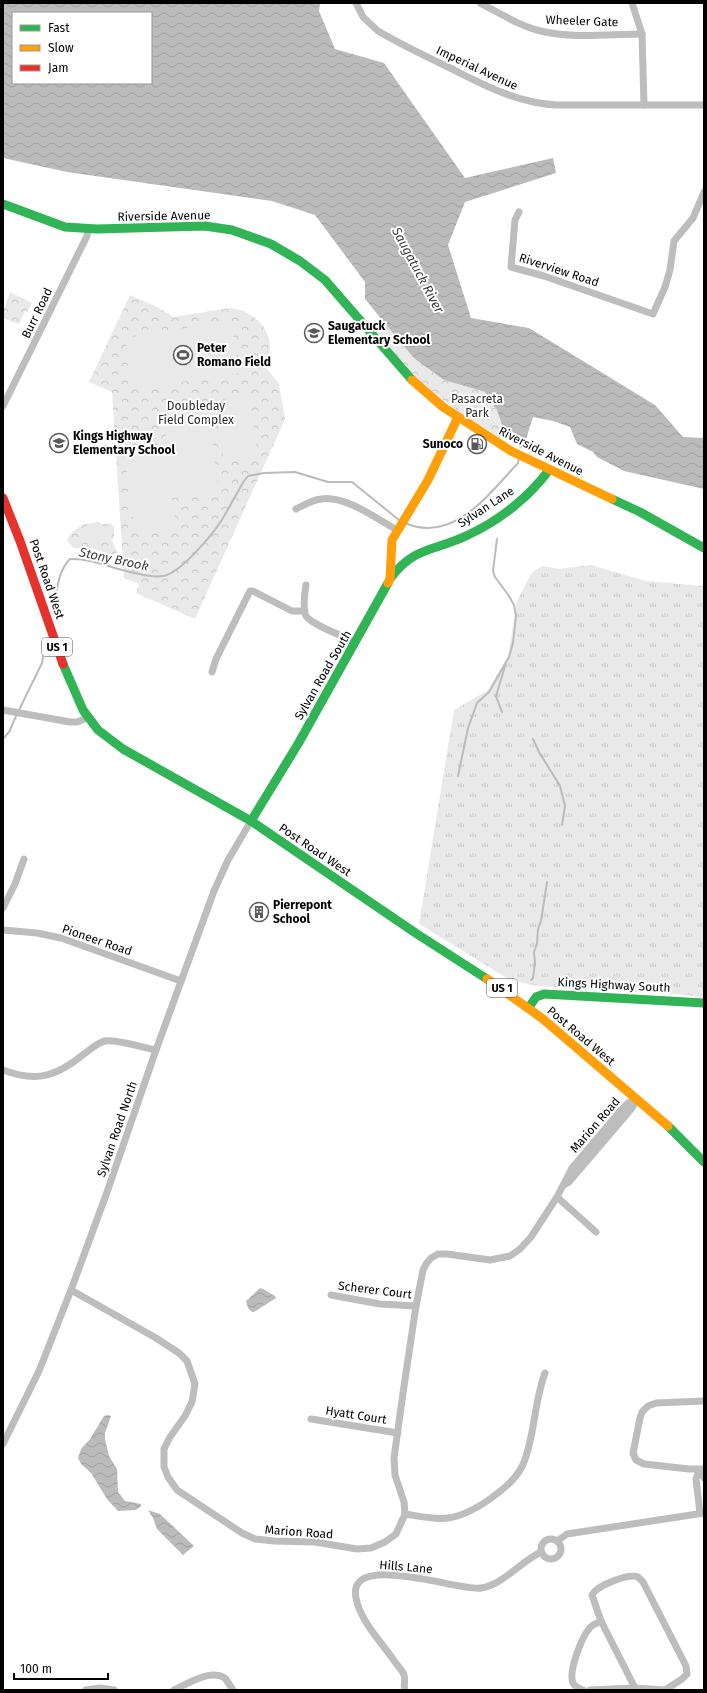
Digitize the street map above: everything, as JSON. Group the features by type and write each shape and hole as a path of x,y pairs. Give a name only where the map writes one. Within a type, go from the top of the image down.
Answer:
{"main road":[{"name":"Riverside Avenue","path":"3,204 55,224 88,229 180,226 211,227 244,234 284,251 325,280 346,302 409,378 434,401 458,418 520,455 640,512 704,548"},
{"name":"Sylvan Road South","path":"251,821 298,744 390,579 391,544 399,527 428,480 458,418"},
{"name":"Sylvan Lane","path":"390,579 408,559 465,537 479,529 522,499 540,482 549,470"},
{"name":"Post Road West","path":"3,498 20,541 69,680 87,718 98,730 123,749 251,821 400,923 529,1007 637,1098 673,1130 704,1162"},
{"name":"Sylvan Road South","path":"399,527 394,547 394,554 399,558 408,559"},
{"name":"Kings Highway South","path":"529,1007 536,997 544,994 704,1003"}],"street":[{"name":"Imperial Avenue","path":"356,3 363,17 378,31 475,80 510,96 530,102 550,104 704,105"},
{"name":"Wheeler Gate","path":"480,3 520,24 545,32 573,35 642,34"},
{"path":"632,3 642,34 644,104"},
{"name":"Riverview Road","path":"519,212 515,220 511,267 544,276 653,314 665,287 670,270 674,241 693,218 704,192"},
{"name":"Burr Road","path":"3,406 87,236 88,229"},
{"path":"296,509 322,498 336,499 399,527"},
{"path":"306,585 305,611 307,616 314,623 356,642"},
{"path":"212,672 216,659 250,591 253,591 292,611 305,611"},
{"path":"3,710 70,722 77,722 87,718"},
{"name":"Sylvan Road North","path":"3,1444 39,1371 71,1290 106,1195 181,980 219,880 251,821"},
{"path":"3,908 16,884 24,859"},
{"name":"Pioneer Road","path":"3,930 37,933 61,938 181,980"},
{"path":"3,1070 31,1077 50,1075 64,1070 95,1045 106,1041 156,1050"},
{"name":"Marion Road","path":"71,1290 156,1338 187,1360 194,1377 194,1393 189,1410 170,1437 164,1449 164,1467 168,1477 173,1485 182,1494 242,1533 255,1539 316,1542 357,1550 371,1548 391,1539 400,1528 405,1514 404,1502 394,1468 416,1306 423,1270 430,1258 438,1254 447,1254 490,1260 510,1256 520,1249 531,1237 564,1185 569,1182 632,1108 637,1098"},
{"path":"557,1197 596,1232"},
{"name":"Scherer Court","path":"331,1295 380,1304 416,1306"},
{"path":"405,1514 439,1518 455,1516 474,1508 510,1484 519,1473 525,1460 539,1388 545,1373"},
{"path":"701,1469 641,1464 634,1457 634,1448 640,1418 642,1412 648,1406 656,1403 704,1401"},
{"name":"Hyatt Court","path":"311,1419 398,1433"},
{"path":"701,1469 704,1478"},
{"path":"701,1469 696,1479 702,1513"},
{"name":"Hills Lane","path":"405,1690 404,1675 371,1630 358,1608 355,1589 366,1576 381,1574 447,1582 479,1589 491,1586 541,1552 541,1546 545,1540 551,1539 558,1541 567,1534 702,1513"},
{"path":"541,1552 548,1559 557,1557 561,1549 558,1541"},
{"path":"590,1690 635,1688 665,1690 687,1674 686,1666 642,1582 638,1578 632,1577 614,1581 594,1590 592,1595 601,1621 635,1688"},
{"path":"583,1690 573,1683 573,1665 577,1651 592,1626 601,1621"},
{"path":"174,1690 205,1676 213,1675 225,1678 233,1690"},
{"path":"86,1690 100,1688 114,1690"}],"green space":[{"path":"10,292 32,303 27,312 25,311 19,324 3,318 3,312"},
{"name":"Doubleday Field Complex","path":"130,295 157,307 174,317 230,308 237,309 251,315 262,325 269,338 270,346 267,369 279,384 285,419 195,619 136,593 139,584 124,578 112,392 89,382"},
{"name":"Peter Romano Field","path":"231,321 240,373 134,389 125,338"},
{"name":"Pasacreta Park","path":"384,323 415,359 444,380 485,392 497,410 503,428 501,438 452,406 418,379 377,331"},
{"path":"248,396 258,456 224,462 214,401"},
{"path":"208,407 219,492 174,498 163,413"},
{"path":"166,452 176,528 135,534 125,457"},
{"path":"98,521 101,524 110,523 114,527 114,536 112,540 117,552 114,555 92,548 74,548 67,541 72,533 78,528 85,524"},
{"path":"86,526 110,526 110,537 86,538"},
{"path":"591,565 646,581 704,586 704,999 688,995 537,986 510,980 419,924 454,710 488,690 508,656 517,601 532,572 543,566 559,569"}],"water":[{"name":"Saugatuck River","path":"3,3 320,3 319,11 335,49 384,63 465,178 553,158 556,173 465,202 448,245 471,318 529,328 655,405 683,437 704,438 704,489 624,471 597,457 593,452 577,444 570,427 553,421 533,417 523,449 519,447 517,442 513,441 512,436 503,428 497,410 485,392 444,380 415,359 365,299 365,282 315,215 272,201 67,172 3,158"},
{"path":"260,1288 276,1298 252,1312 248,1308 246,1301"},
{"path":"104,1416 111,1416 105,1433 105,1439 109,1456 117,1469 118,1492 125,1501 141,1504 141,1506 136,1510 118,1511 107,1499 91,1473 81,1464 78,1458 81,1449 90,1439"},
{"path":"148,1510 160,1514 194,1546 183,1555 157,1529"}],"waterway":[{"name":"Stony Brook","path":"405,523 422,528 439,527 454,521 469,512 482,501 518,463 519,458"},
{"name":"Stony Brook","path":"54,606 60,575 70,559 85,560 142,575 163,576 170,574 187,561 212,533 223,518 248,476 264,473 295,472 328,482 352,482 399,520"},
{"path":"458,776 468,728 477,703 489,692 509,657 513,643 516,616 514,605 495,577 493,571 497,539"},
{"name":"Stony Brook","path":"19,710 42,663 46,642"},
{"path":"502,712 496,696 505,666"},
{"name":"Stony Brook","path":"3,739 9,732 17,714"},
{"path":"533,739 539,752 560,786 565,806 562,825"},
{"path":"531,980 533,978 535,963 534,952 537,944 538,929 541,921 547,882"}],"traffic: fast":[{"path":"3,204 65,227 97,229 205,226 232,230 271,244 300,261 325,280 412,380"},
{"path":"390,579 407,560 416,555 468,535 491,523 523,499 549,470"},
{"path":"612,499 640,512 704,548"},
{"path":"251,821 298,744 388,583"},
{"path":"63,664 83,710 98,730 123,749 251,821 417,934 487,979"},
{"path":"529,1007 536,997 544,994 704,1003"},
{"path":"668,1126 704,1162"}],"traffic: slow":[{"path":"412,380 443,407 511,451 612,499"},
{"path":"388,583 390,579 392,540 428,480 458,417"},
{"path":"487,979 543,1019 668,1126"}],"traffic: jam":[{"path":"3,498 20,541 63,664"}],"place":[{"name":"Saugatuck Elementary School","path":"314,333"},
{"name":"Peter Romano Field","path":"183,355"},
{"name":"Kings Highway Elementary School","path":"59,443"},
{"name":"Sunoco","path":"477,444"},
{"name":"Pierrepont School","path":"259,912"}]}
